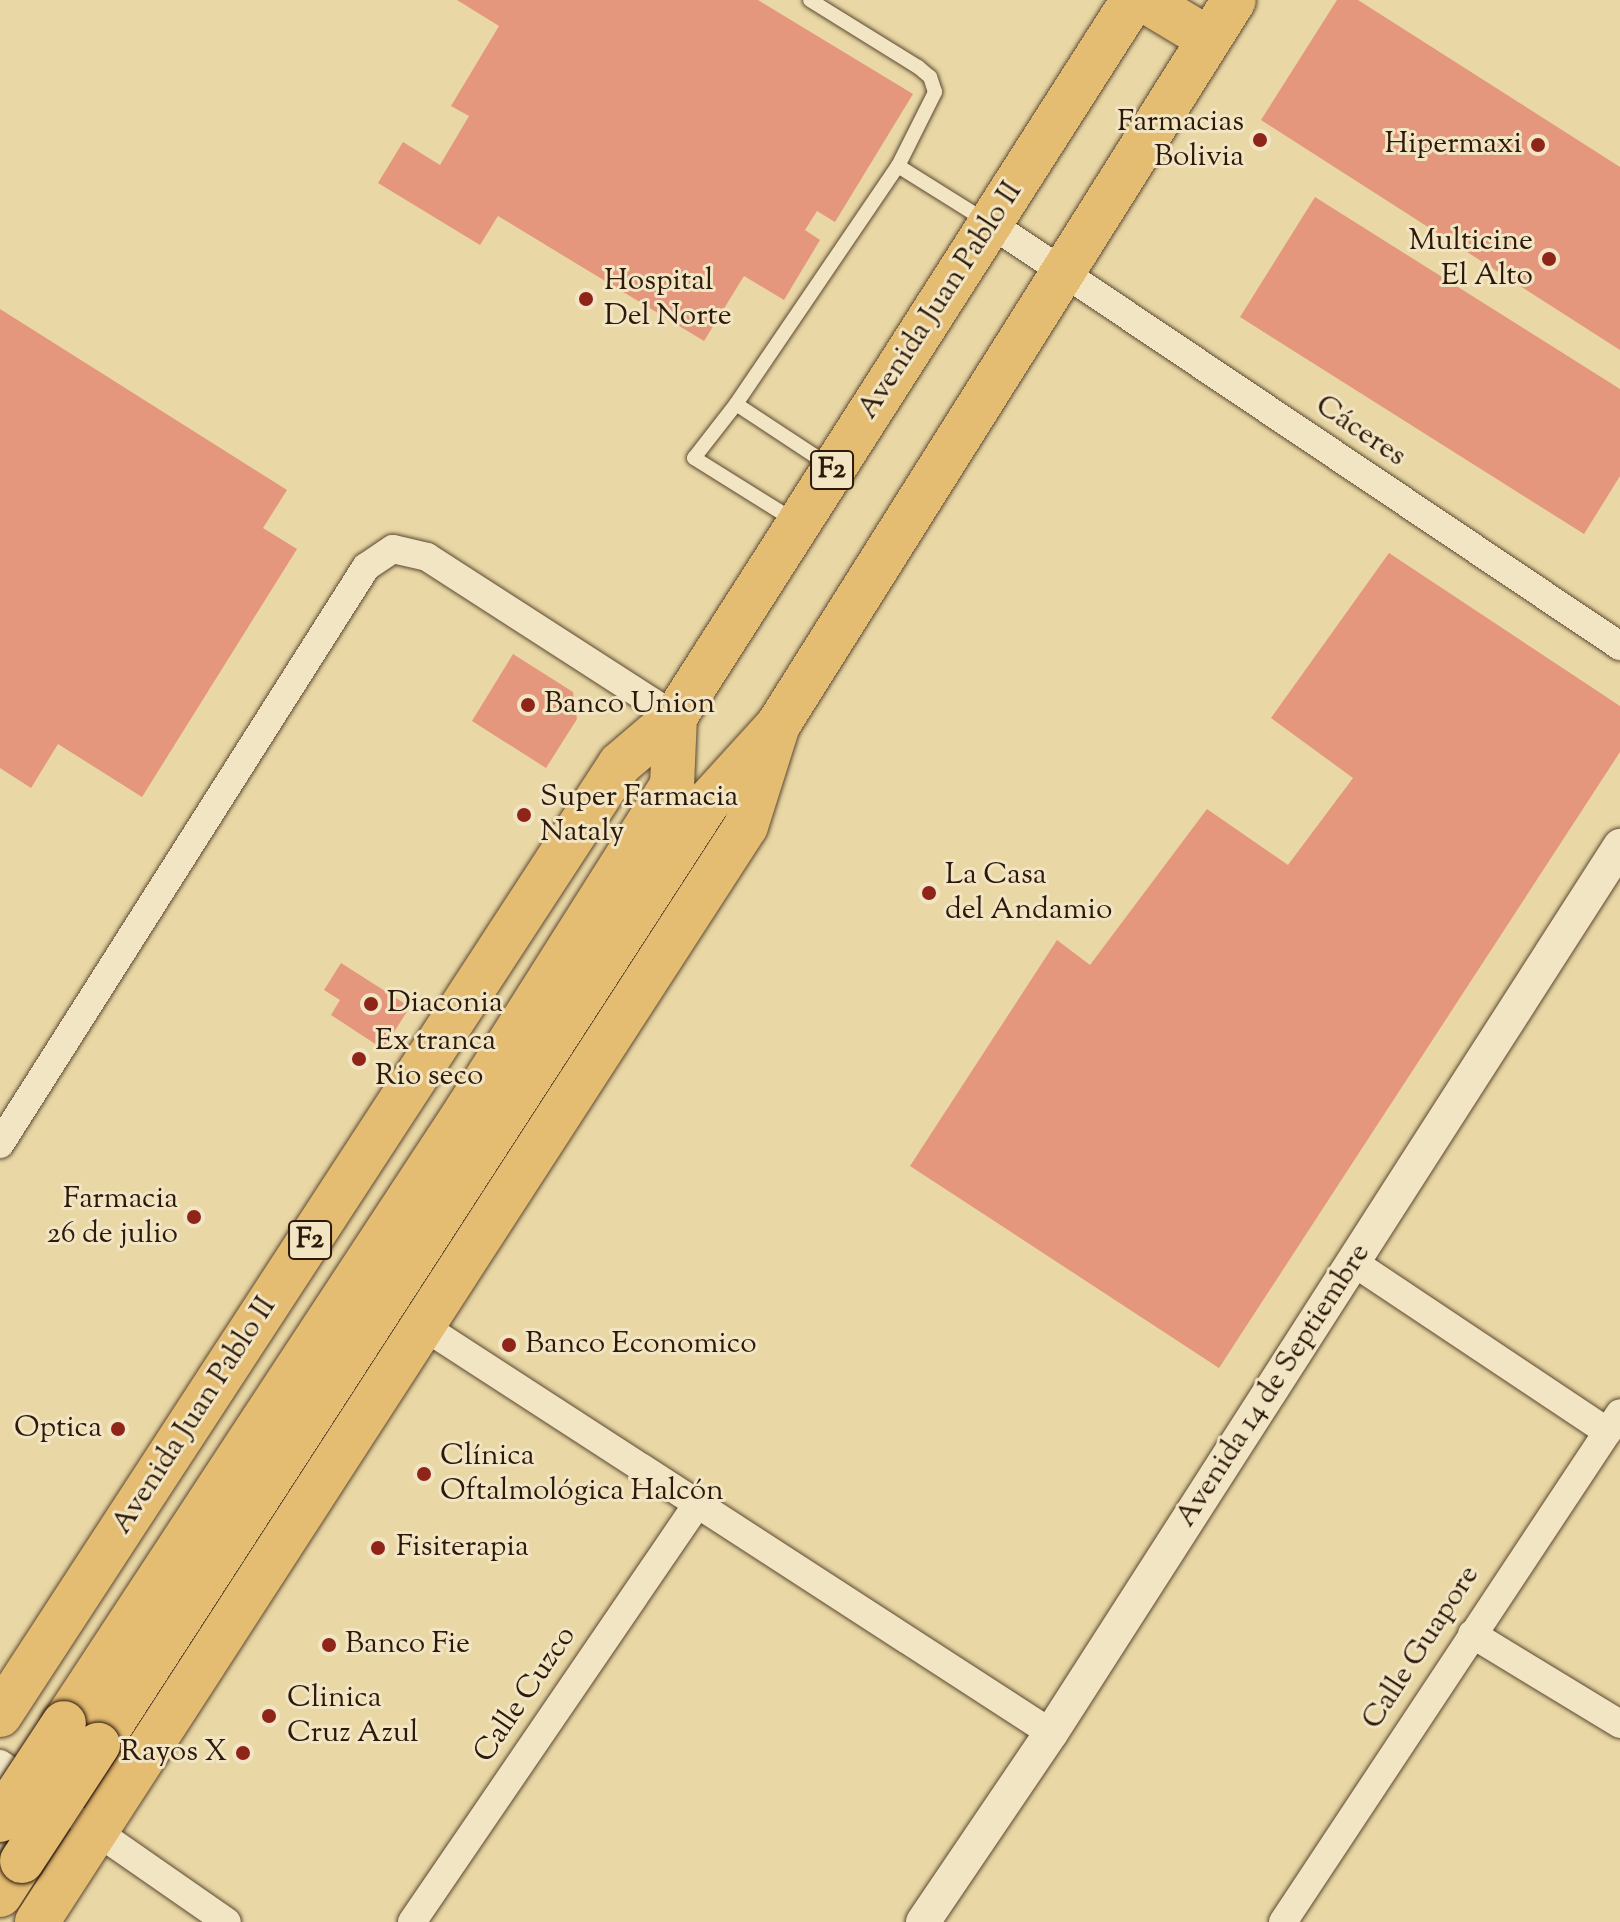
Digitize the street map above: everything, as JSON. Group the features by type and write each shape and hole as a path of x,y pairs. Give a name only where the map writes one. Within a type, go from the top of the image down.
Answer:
{"main road":[{"name":"Avenida Juan Pablo II","path":"0,1715 620,764 675,717 1133,0"},
{"path":"1144,0 1209,39"},
{"name":"F2","path":"0,1820 81,1734 708,802 778,725 1234,0"},
{"name":"F2","path":"11,1878 81,1734 468,1108 672,785 675,717"},
{"path":"37,1922 746,826 778,725"}],"street":[{"name":"Cáceres","path":"990,223 1620,646"},
{"path":"0,1144 366,567 393,549 427,557 675,717"},
{"name":"Avenida 14 de Septiembre","path":"923,1922 1051,1733 1620,846"},
{"path":"1353,1262 1614,1422"},
{"path":"423,1326 696,1506 1051,1733"},
{"name":"Calle Guapore","path":"1283,1922 1614,1422"},
{"name":"Calle Cuzco","path":"412,1922 696,1506"},
{"path":"1472,1634 1620,1724"},
{"path":"0,1764 227,1922"}],"lane":[{"path":"798,524 694,458 736,404 898,166 935,99 933,83 918,67 810,0"},
{"path":"898,166 990,223"},
{"path":"736,404 834,468"}],"building":[{"path":"457,0 758,0 913,94 835,222 817,211 805,230 820,240 784,300 744,276 704,341 498,216 480,245 378,183 403,142 440,165 469,116 451,106 499,26"},
{"name":"Multicine El Alto","path":"1337,0 1358,0 1620,167 1620,350 1261,120"},
{"path":"1315,197 1620,389 1620,476 1584,534 1240,317"},
{"path":"0,309 287,490 263,528 297,549 142,797 58,744 31,788 0,768"},
{"path":"1389,553 1620,706 1620,752 1219,1368 910,1166 1057,940 1090,965 1207,809 1288,865 1353,778 1271,718"},
{"name":"Banco Union","path":"513,654 573,692 577,719 546,768 472,721"},
{"name":"Diaconia","path":"341,963 410,1007 383,1049 331,1015 340,1000 324,990"}],"place":[{"name":"Farmacias Bolivia","path":"1260,140"},
{"name":"Hipermaxi","path":"1538,145"},
{"name":"Multicine El Alto","path":"1549,259"},
{"name":"Hospital Del Norte","path":"586,299"},
{"name":"Banco Union","path":"528,705"},
{"name":"Super Farmacia Nataly","path":"524,815"},
{"name":"La Casa del Andamio","path":"929,893"},
{"name":"Diaconia","path":"371,1004"},
{"name":"Ex tranca Rio seco","path":"359,1059"},
{"name":"Farmacia 26 de julio","path":"194,1217"},
{"name":"Banco Economico","path":"509,1345"},
{"name":"Optica","path":"118,1429"},
{"name":"Clínica Oftalmológica Halcón","path":"424,1474"},
{"name":"Fisiterapia","path":"378,1548"},
{"name":"Banco Fie","path":"329,1645"},
{"name":"Clinica Cruz Azul","path":"269,1716"},
{"name":"Rayos X","path":"243,1753"}]}
